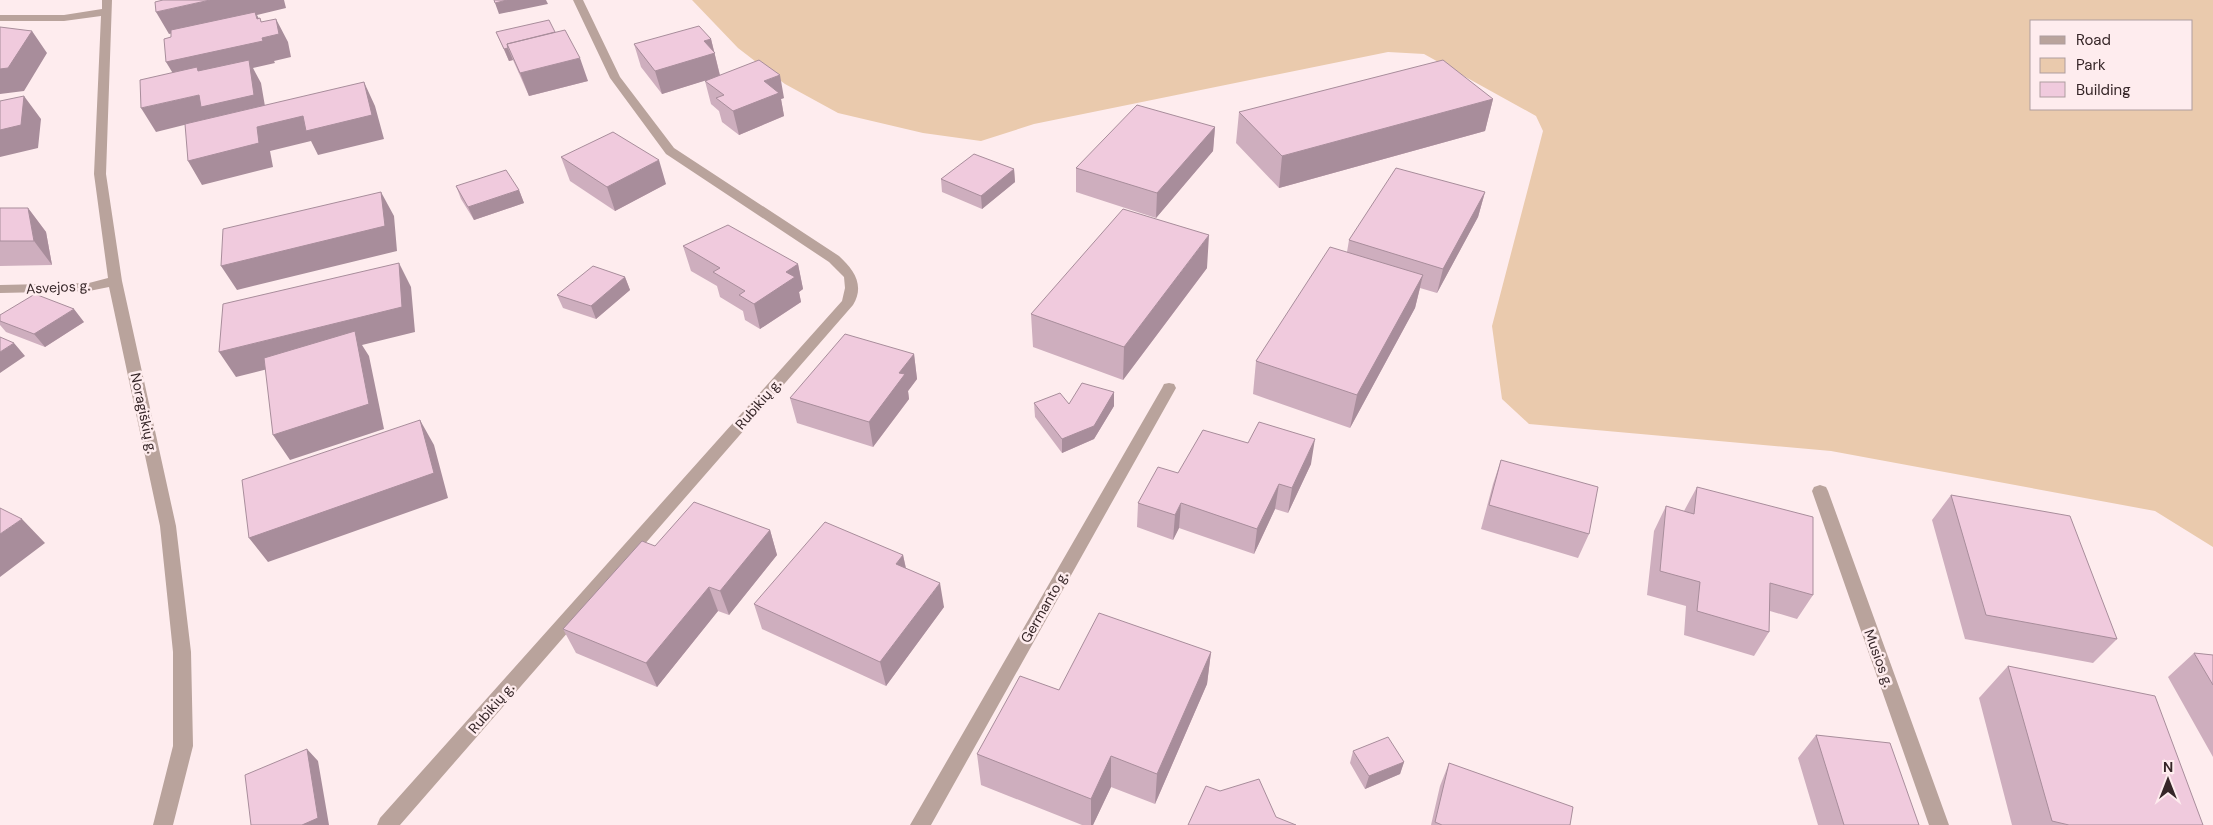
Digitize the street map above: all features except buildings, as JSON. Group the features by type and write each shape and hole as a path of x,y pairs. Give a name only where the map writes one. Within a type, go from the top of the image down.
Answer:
{"street":[{"name":"Rubikių g.","path":"387,825 848,302 853,290 853,280 847,271 834,259 670,151 615,78 578,0"},
{"path":"0,18 64,18 106,6"},
{"name":"Noragiškių g.","path":"106,6 106,56 100,174 116,281 168,526 182,652 182,746 163,825"},
{"name":"Asvejos g.","path":"0,289 89,288 116,281"},
{"name":"Germanto g.","path":"920,825 1169,388"},
{"name":"Musios g.","path":"1820,491 1939,825"}],"green space":[{"path":"692,0 2213,0 2213,547 2155,511 1831,451 1529,424 1502,399 1492,326 1543,131 1536,116 1424,54 1388,52 1034,124 981,141 923,133 838,113 785,84 738,48"}]}
